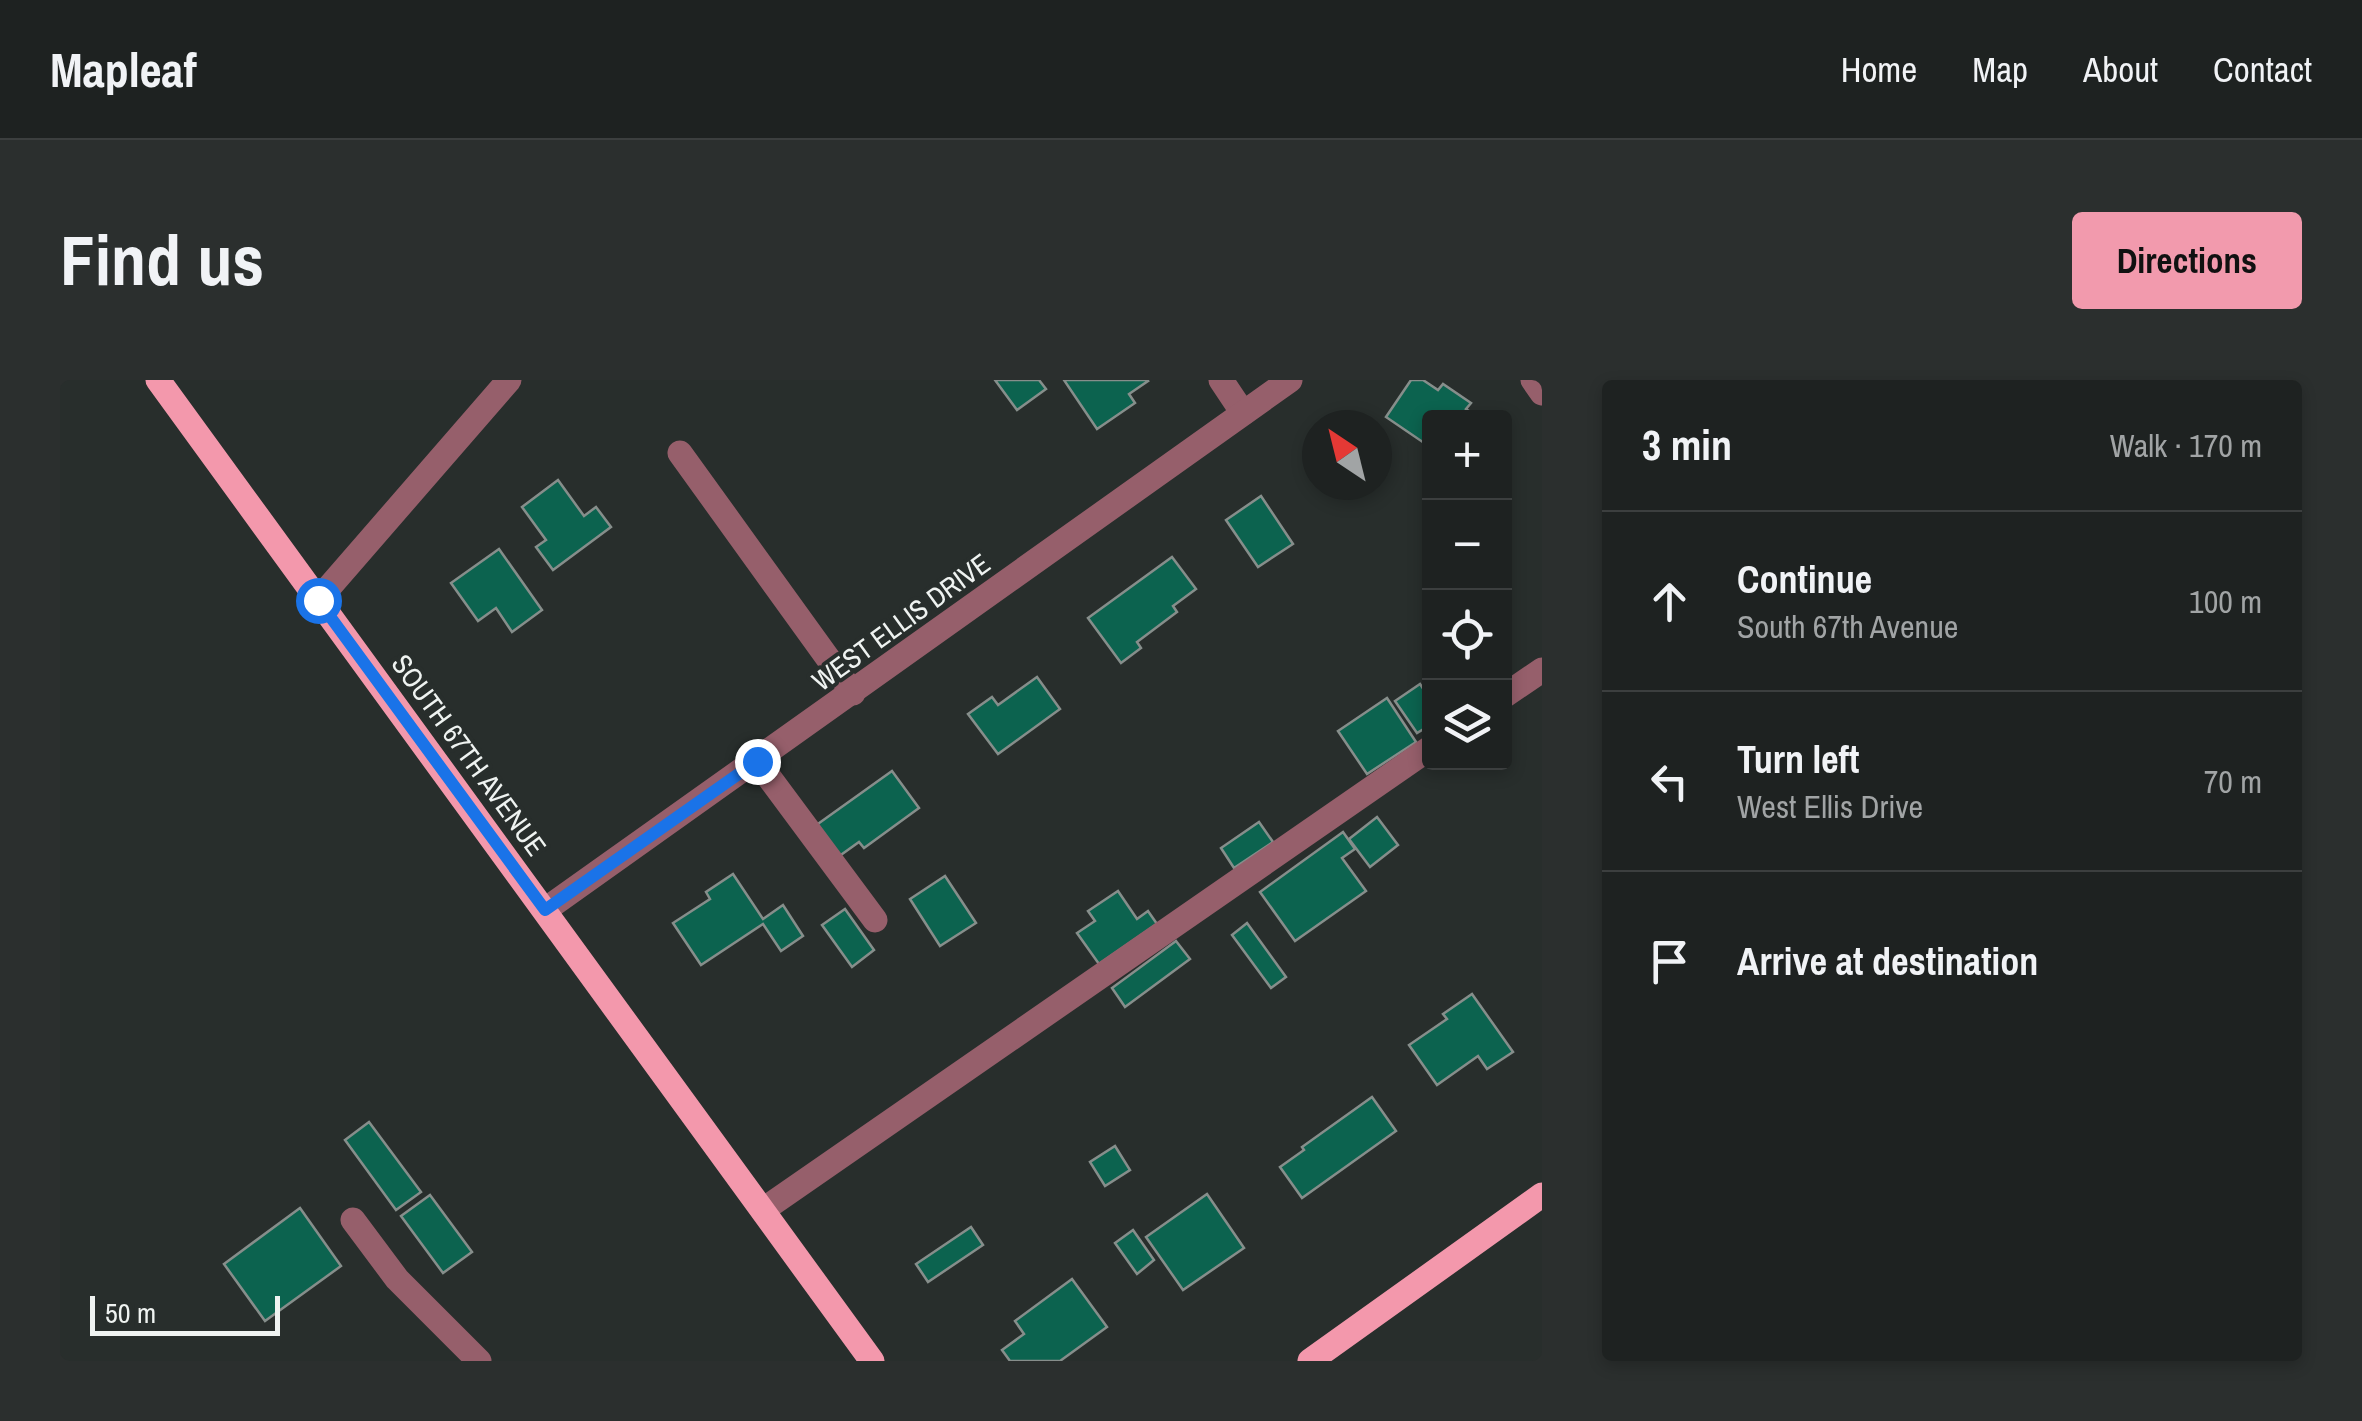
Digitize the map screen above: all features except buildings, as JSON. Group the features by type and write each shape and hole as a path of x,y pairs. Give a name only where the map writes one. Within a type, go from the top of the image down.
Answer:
{"main road":[{"name":"SOUTH 67TH AVENUE","path":"158,380 872,1361"},
{"path":"1310,1361 1542,1195"}],"street":[{"path":"318,600 509,380"},
{"path":"1221,380 1244,413"},
{"name":"WEST ELLIS DRIVE","path":"545,910 1290,380"},
{"path":"1533,380 1542,393"},
{"path":"680,452 853,693"},
{"path":"1512,691 1542,670"},
{"path":"763,1210 1422,754"},
{"path":"757,761 874,920"},
{"path":"353,1220 397,1279 478,1361"}],"route":[{"path":"318,600 545,910 757,761"}]}
